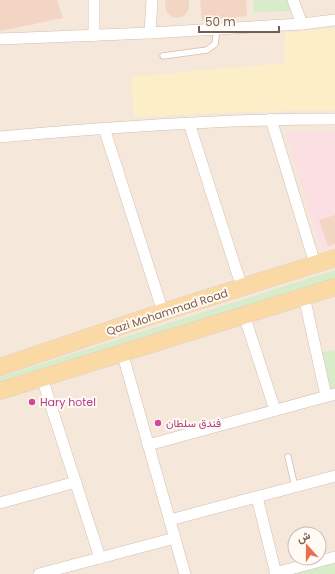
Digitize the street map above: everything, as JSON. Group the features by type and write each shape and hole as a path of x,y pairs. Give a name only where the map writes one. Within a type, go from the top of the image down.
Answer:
{"main road":[{"name":"Qazi Mohammad Road","path":"0,367 163,312 335,258"},
{"path":"0,391 335,286"}],"street":[{"path":"94,0 94,36"},
{"path":"150,33 152,0"},
{"path":"292,0 302,24"},
{"path":"0,39 150,33 302,24 335,20"},
{"path":"0,137 104,128 189,123 271,119 335,119"},
{"path":"271,119 315,264"},
{"path":"189,123 242,288"},
{"path":"104,128 163,312"},
{"path":"148,445 331,395 304,296"},
{"path":"244,315 275,410"},
{"path":"122,352 185,574"},
{"path":"42,378 100,558"},
{"path":"170,520 335,476"},
{"path":"0,503 76,482"},
{"path":"257,497 276,574 335,557"},
{"path":"39,574 175,538"}],"lane":[{"path":"163,56 207,50 215,44 217,29"},
{"path":"288,457 295,487"}],"shaded area":[{"path":"0,0 335,0 335,574 0,574"},
{"path":"285,132 335,132 335,246 322,250"}],"green space":[{"path":"254,0 287,0 292,11 253,12"},
{"path":"335,270 335,281 0,386 0,377"},
{"path":"335,350 335,390 330,392 322,352"},
{"path":"335,557 335,574 276,574 304,566 327,566 327,559"}],"sand":[{"path":"335,28 335,110 243,112 134,117 131,77 284,63 285,33"}],"building":[{"path":"0,0 57,0 63,18 0,31"},
{"path":"165,0 189,0 189,9 184,16 176,18 172,17 166,11"},
{"path":"200,0 246,0 247,16 202,21"},
{"path":"335,215 335,244 328,246 319,220"}],"place":[{"name":"Hary hotel","path":"32,402"},
{"name":"فندق سلطان","path":"158,423"}]}
